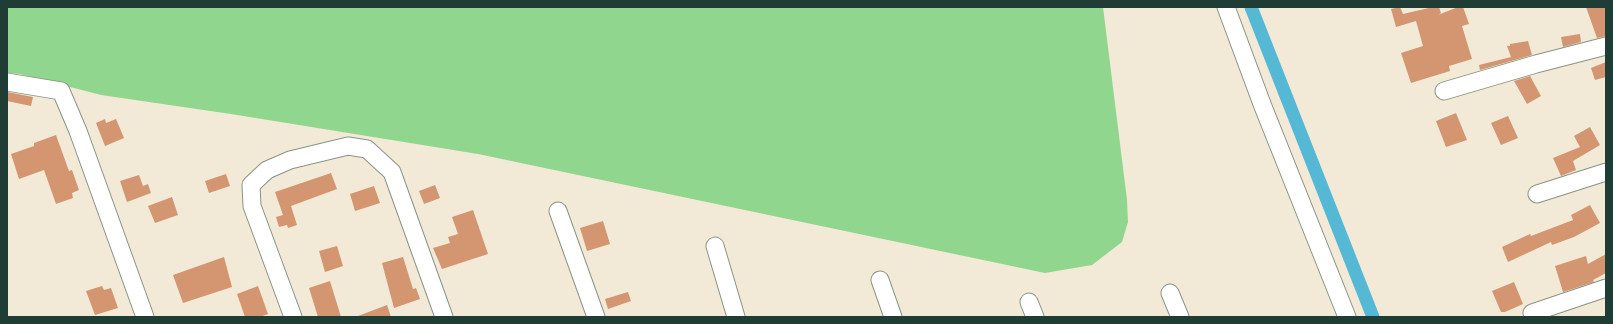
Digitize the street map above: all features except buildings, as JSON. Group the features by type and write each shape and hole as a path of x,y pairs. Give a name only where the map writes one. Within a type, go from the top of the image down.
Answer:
{"street":[{"path":"1226,7 1262,104 1347,317"},
{"path":"1444,91 1536,64 1606,46"},
{"path":"7,82 61,91 78,131 145,317"},
{"path":"293,317 252,206 250,185 267,170 290,160 348,146 367,149 392,172 444,317"},
{"path":"1537,194 1606,172"},
{"path":"558,211 596,317"},
{"path":"715,246 736,317"},
{"path":"880,280 893,317"},
{"path":"1532,313 1606,288"},
{"path":"1170,293 1180,317"}],"green space":[{"path":"7,7 1103,7 1127,200 1128,222 1122,242 1092,265 1045,273 478,154 231,114 101,95 20,74 7,73"}],"waterway":[{"path":"1251,7 1373,317"}]}
